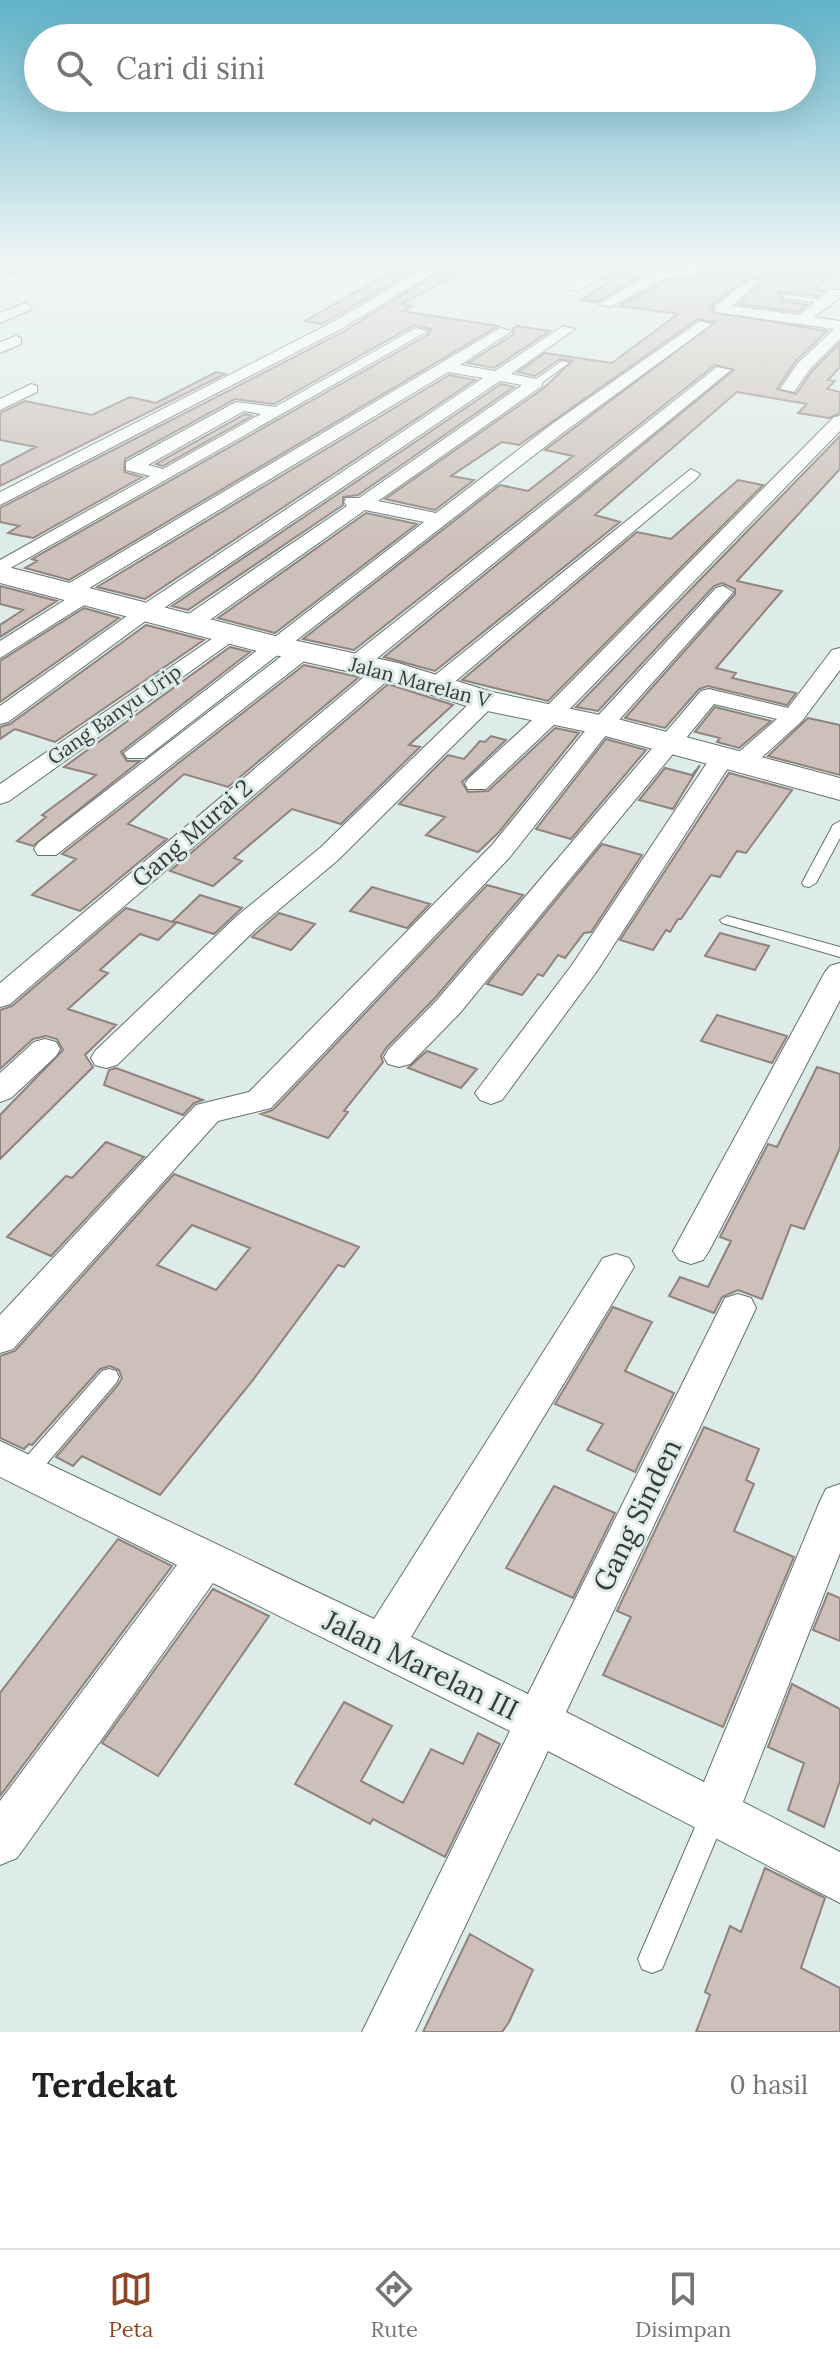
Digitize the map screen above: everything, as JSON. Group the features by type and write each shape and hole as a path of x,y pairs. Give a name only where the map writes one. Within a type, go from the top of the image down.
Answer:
{"street":[{"path":"0,499 270,359"},
{"path":"4,577 166,475 370,359"},
{"path":"0,651 76,594 397,392 459,359"},
{"path":"0,717 148,610 525,359"},
{"path":"136,753 288,648 437,519 656,359"},
{"path":"788,389 809,359"},
{"path":"256,366 286,371"},
{"path":"322,366 347,371"},
{"path":"446,367 536,383"},
{"name":"Gang Murai 2","path":"0,998 371,667 723,370"},
{"path":"0,484 212,373 238,375"},
{"path":"192,622 536,383"},
{"path":"0,405 31,389"},
{"path":"166,475 132,466 242,406 277,412"},
{"path":"477,784 551,715 840,421"},
{"path":"437,685 691,474"},
{"path":"322,495 437,519"},
{"name":"Jalan Marelan V","path":"4,577 371,667 485,701 602,725 840,789"},
{"path":"0,1339 207,1113 260,1100 501,851 602,725 723,592"},
{"name":"Gang Banyu Urip","path":"0,796 229,633"},
{"path":"47,849 137,777 227,714 288,648"},
{"path":"491,1093 539,1035 731,761 794,716 840,655"},
{"path":"399,1057 448,1007 709,696 794,716"},
{"path":"106,1058 247,922 329,854 485,701"},
{"path":"691,1251 840,972"},
{"path":"0,1091 45,1049"},
{"path":"381,1647 616,1267"},
{"name":"Gang Sinden","path":"388,2032 738,1308"},
{"name":"Jalan Marelan III","path":"14,1465 537,1721 840,1878"},
{"path":"715,1813 840,1501"},
{"path":"0,1841 207,1558"}],"lane":[{"path":"536,383 565,363"},
{"path":"809,883 840,825"},
{"path":"727,920 840,952"},
{"path":"14,1465 109,1377"},
{"path":"652,1959 715,1813"}],"building":[{"path":"291,359 355,359 274,404 235,399 125,459 124,472 142,477 33,538 8,533 19,526 0,522 0,508"},
{"path":"385,359 443,359 69,580 25,568 37,561 32,559"},
{"path":"475,359 508,359 494,368 468,363"},
{"path":"537,359 584,359 612,363 618,359 641,359 519,445 502,442 451,476 474,480 435,510 385,499 544,388 572,361 560,359 535,376 518,372"},
{"path":"666,359 798,359 777,389 796,394 824,359 840,359 840,367 828,380 835,381 827,389 840,392 840,413 829,418 798,413 807,404 737,392 595,515 620,522 435,671 384,657 734,370 715,365 354,650 303,639 500,485 528,491 573,456 545,450"},
{"path":"216,372 225,374 0,486 0,466 36,447 0,440 0,413 25,401 92,415 130,397 156,403"},
{"path":"449,375 475,380 145,599 97,587"},
{"path":"501,384 514,387 358,495 343,497 343,505 188,610 172,606"},
{"path":"245,414 252,416 163,466 156,464"},
{"path":"840,436 840,469 737,581 782,591 716,668 736,673 732,678 796,693 787,705 708,686 699,689 665,728 625,718 735,594 735,589 722,583 714,586 598,711 576,707"},
{"path":"738,480 763,485 548,701 462,680 637,532 671,539"},
{"path":"366,513 417,524 275,633 218,618"},
{"path":"0,586 57,601 0,637 0,625 23,610 0,604"},
{"path":"84,608 119,618 0,702 0,661"},
{"path":"146,625 204,640 55,742 15,729 0,739 0,727 10,724"},
{"path":"230,647 250,652 121,752 127,761 140,761 33,846 17,841 46,817 42,815 96,775 64,767"},
{"path":"304,665 359,677 228,787 184,774 128,824 167,839 80,911 32,895 76,859 62,854"},
{"path":"388,684 453,705 409,745 420,747 341,824 292,809 234,858 242,861 213,886 170,871"},
{"path":"715,707 771,721 739,748 717,742 720,738 695,732"},
{"path":"808,718 840,725 840,775 768,756"},
{"path":"555,728 579,733 499,832 478,852 426,835 445,817 399,804 448,755 464,759 480,741 485,742 491,736 506,740 462,782 468,792 488,791"},
{"path":"606,739 646,750 571,839 536,829"},
{"path":"700,765 673,809 639,800 665,768 692,775"},
{"path":"729,773 792,790 746,853 737,851 720,877 711,875 681,919 670,932 666,930 653,950 620,940"},
{"path":"602,844 642,855 591,932 584,933 565,958 558,955 543,976 538,974 522,995 487,984"},
{"path":"487,885 523,895 435,998 386,1048 381,1056 383,1062 344,1111 348,1112 328,1138 261,1114 273,1110"},
{"path":"372,887 430,904 407,928 350,911"},
{"path":"200,895 242,908 214,934 173,921"},
{"path":"126,908 176,923 158,940 140,934 100,970 108,973 68,1009 116,1025 85,1055 93,1067 0,1159 0,1115 63,1050 57,1039 46,1036 33,1039 0,1069 0,1010 12,1006"},
{"path":"279,913 315,924 291,950 252,937"},
{"path":"720,933 769,946 755,970 705,956"},
{"path":"717,1015 787,1036 772,1063 701,1041"},
{"path":"427,1051 477,1069 461,1088 408,1068"},
{"path":"817,1067 840,1074 840,1148 804,1229 791,1225 762,1299 738,1290 722,1297 714,1313 669,1296 680,1277 708,1287 731,1241 720,1237 768,1144 777,1147"},
{"path":"116,1068 203,1100 194,1103 183,1115 104,1085 109,1070"},
{"path":"106,1142 144,1157 51,1256 7,1237 66,1176 72,1178"},
{"path":"174,1174 359,1247 344,1267 338,1265 253,1380 160,1495 82,1456 73,1466 56,1457 118,1385 122,1378 119,1370 110,1366 100,1369 32,1445 24,1449 0,1438 0,1356 15,1351","holes":["192,1225 250,1248 216,1290 157,1265"]},
{"path":"613,1307 652,1322 625,1371 674,1393 635,1472 587,1450 603,1424 555,1404"},
{"path":"704,1427 759,1449 746,1480 754,1484 734,1531 794,1557 723,1727 603,1675 631,1617 617,1611"},
{"path":"554,1486 615,1513 573,1598 506,1568"},
{"path":"118,1539 172,1566 0,1796 0,1693"},
{"path":"213,1589 269,1616 158,1776 102,1743"},
{"path":"828,1593 840,1598 840,1641 813,1630"},
{"path":"792,1684 840,1709 840,1781 824,1827 788,1810 804,1763 768,1747"},
{"path":"344,1702 392,1726 361,1781 403,1803 431,1749 463,1764 478,1733 500,1744 445,1857 373,1819 370,1824 295,1784"},
{"path":"765,1868 825,1898 801,1968 840,1988 840,2032 696,2032 710,1995 705,1992 730,1926 741,1932"},
{"path":"470,1934 533,1970 509,2022 502,2032 423,2032"}]}
